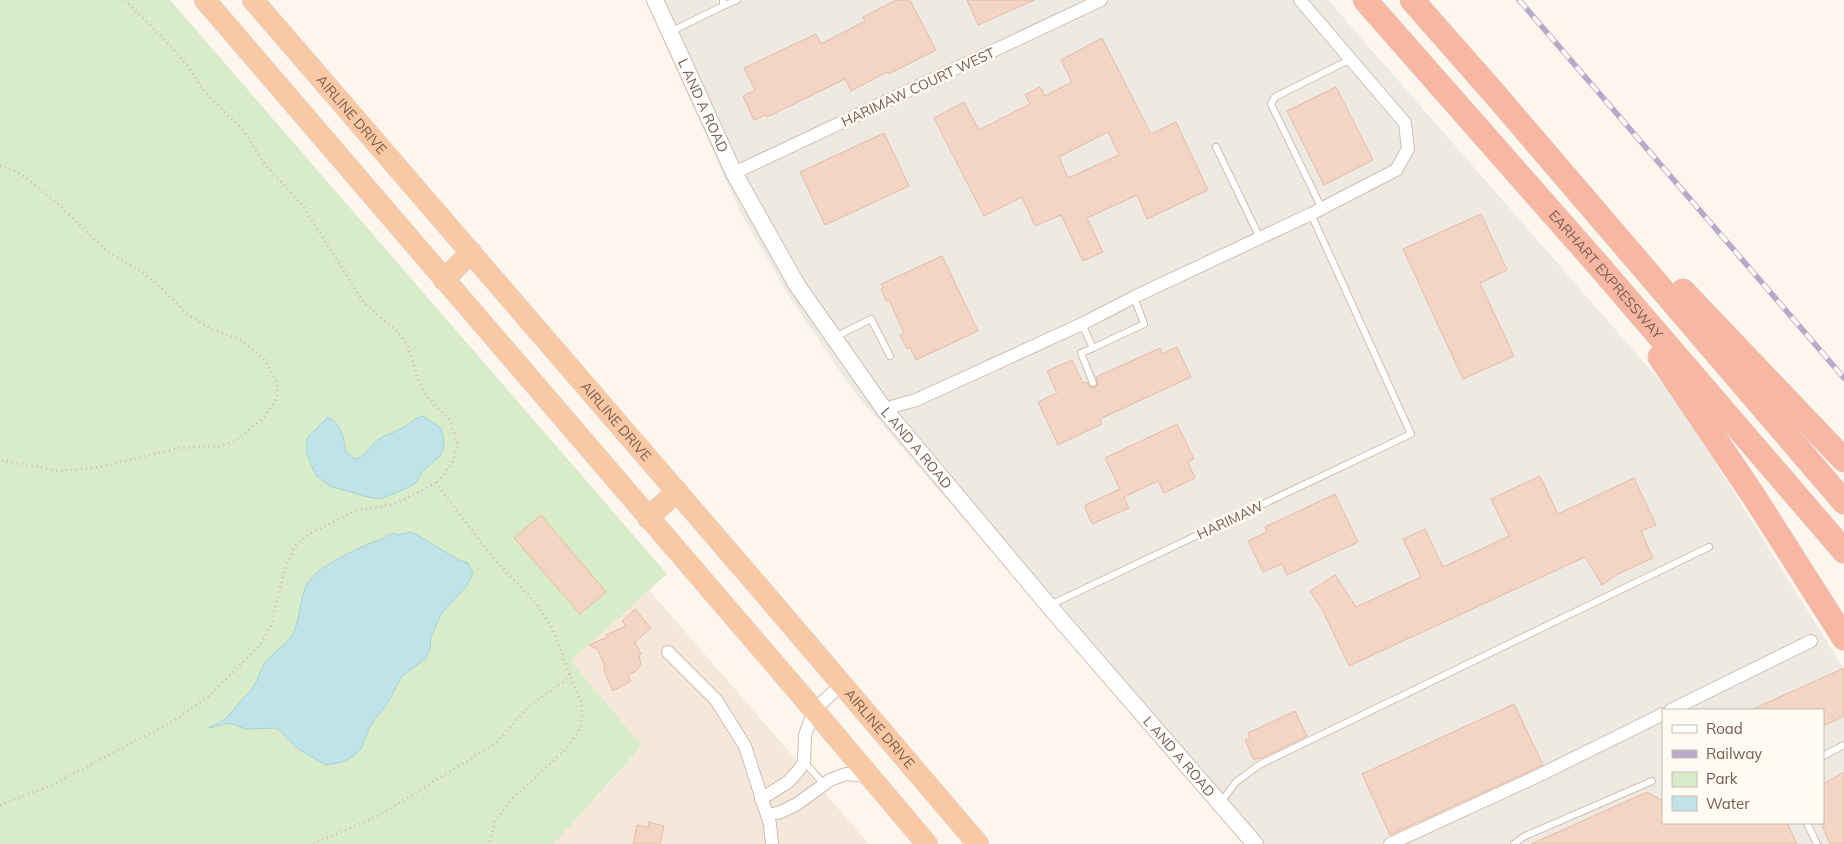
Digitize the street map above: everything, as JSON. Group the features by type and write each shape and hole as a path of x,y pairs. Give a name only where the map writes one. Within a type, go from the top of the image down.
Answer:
{"highway":[{"path":"205,0 927,844"},
{"name":"AIRLINE DRIVE","path":"253,0 978,844"},
{"name":"EARHART EXPRESSWAY","path":"1364,0 1600,266 1844,551"},
{"path":"1412,0 1844,502"},
{"path":"1493,92 1844,460"},
{"path":"444,280 471,252"},
{"path":"1600,266 1753,495 1844,638"},
{"path":"648,518 677,492"}],"street":[{"name":"L AND A ROAD","path":"655,0 734,173 797,286 884,409 1049,606 1256,844"},
{"name":"HARIMAW COURT WEST","path":"734,173 1102,0"},
{"path":"884,409 916,400 1082,324 1134,297 1316,211 1396,170 1408,150 1405,123 1300,0"},
{"path":"1673,709 1811,641"},
{"path":"668,652 716,700 745,746 770,824 772,844"},
{"path":"761,799 788,782 804,762 805,735 814,710 842,684"},
{"path":"1390,844 1542,774 1662,714"},
{"path":"766,815 781,812 797,804 830,780 846,774 869,776"}],"lane":[{"path":"669,33 724,3 737,0"},
{"path":"1316,211 1271,104 1275,97 1351,60"},
{"path":"1216,146 1260,238"},
{"name":"HARIMAW","path":"1049,606 1411,434 1316,211"},
{"path":"1094,383 1081,353 1144,324 1134,297"},
{"path":"834,338 871,319 890,356"},
{"path":"1082,324 1092,348"},
{"path":"1220,803 1236,782 1259,764 1708,547"},
{"path":"1824,755 1844,745"},
{"path":"804,762 824,784"},
{"path":"1514,844 1523,837 1652,781"},
{"path":"1807,824 1817,844"}],"path":[{"path":"0,805 52,785 177,719 209,696 260,645 272,626 284,573 294,547 311,533 355,511 395,504 436,483 452,464 458,444 450,421 426,395 416,377 408,347 399,333 364,303 303,206 263,162 244,131 203,90 188,66 176,52 125,0"},
{"path":"0,166 18,172 25,177 58,204 107,251 143,273 187,314 211,329 239,339 263,358 277,382 277,398 265,416 236,441 219,446 179,448 100,467 60,471 0,460"},
{"path":"436,483 493,558 534,601 551,626 582,705 581,727 567,748 512,799 496,821 489,844"},
{"path":"313,844 378,816 496,743 529,706 562,683 570,674"}],"shaded area":[{"path":"646,0 1328,0 1675,398 1844,669 1844,844 1245,844 854,392 791,299 739,210"},
{"path":"649,590 869,844 554,844 642,747 571,661"}],"green space":[{"path":"0,0 170,0 667,574 571,661 642,746 554,844 0,844"}],"water":[{"path":"423,416 441,428 444,446 440,456 421,473 416,483 380,499 330,486 316,476 306,452 307,438 328,417 339,427 346,452 355,459 362,456 379,439"},
{"path":"412,532 459,560 468,563 473,573 467,585 441,614 431,637 430,650 425,659 401,677 389,701 370,726 361,749 354,756 342,762 326,765 298,749 277,728 246,729 229,723 209,728 230,714 253,686 265,663 293,634 306,586 315,575 344,555 385,538 392,533 397,535"}],"building":[{"path":"896,0 910,0 936,50 851,91 845,79 767,117 766,115 754,120 743,96 755,90 744,68 816,34 821,44 865,21 863,17"},
{"path":"967,0 1034,0 978,25"},
{"path":"1102,38 1151,134 1176,122 1208,190 1147,219 1137,195 1087,218 1103,252 1083,261 1061,215 1035,226 1022,197 984,216 934,118 964,102 979,130 1030,104 1025,95 1040,87 1045,96 1072,82 1061,60","holes":["1108,132 1119,155 1068,178 1059,157"]},
{"path":"1336,87 1373,160 1324,185 1287,111"},
{"path":"884,133 909,186 825,225 800,172"},
{"path":"1481,214 1507,270 1480,283 1514,356 1463,379 1403,249"},
{"path":"942,256 978,331 916,360 910,347 907,349 900,335 904,333 889,300 886,301 881,284"},
{"path":"1177,347 1191,377 1100,419 1102,424 1058,445 1038,402 1057,393 1047,371 1072,360 1083,383 1087,382 1090,387 1094,388 1098,384 1096,377 1160,348 1162,354"},
{"path":"1177,424 1194,459 1188,462 1195,478 1164,493 1158,481 1124,497 1129,508 1092,524 1085,505 1120,489 1105,458"},
{"path":"1540,476 1558,514 1634,478 1656,525 1641,531 1653,558 1618,574 1602,585 1585,557 1349,666 1322,609 1310,591 1335,575 1356,607 1421,577 1403,539 1425,529 1443,567 1509,536 1491,499"},
{"path":"1335,494 1358,542 1287,575 1282,564 1263,572 1248,541 1267,532 1265,527"},
{"path":"541,515 606,592 580,614 514,538"},
{"path":"635,609 651,628 635,642 641,654 639,655 641,665 636,671 628,675 631,681 613,691 604,671 605,667 598,650 589,645 626,626 622,621"},
{"path":"1844,668 1844,716 1824,726 1824,709 1753,709"},
{"path":"1514,704 1543,765 1390,835 1362,774"},
{"path":"1295,711 1307,736 1260,759 1254,760 1245,740 1250,738 1248,733"},
{"path":"1844,772 1844,844 1830,844 1823,828 1824,783"},
{"path":"1647,792 1662,800 1662,824 1787,824 1797,844 1531,844"},
{"path":"649,822 664,826 660,844 633,844 637,825 648,827"}],"railway":[{"path":"1519,0 1844,378"}]}
